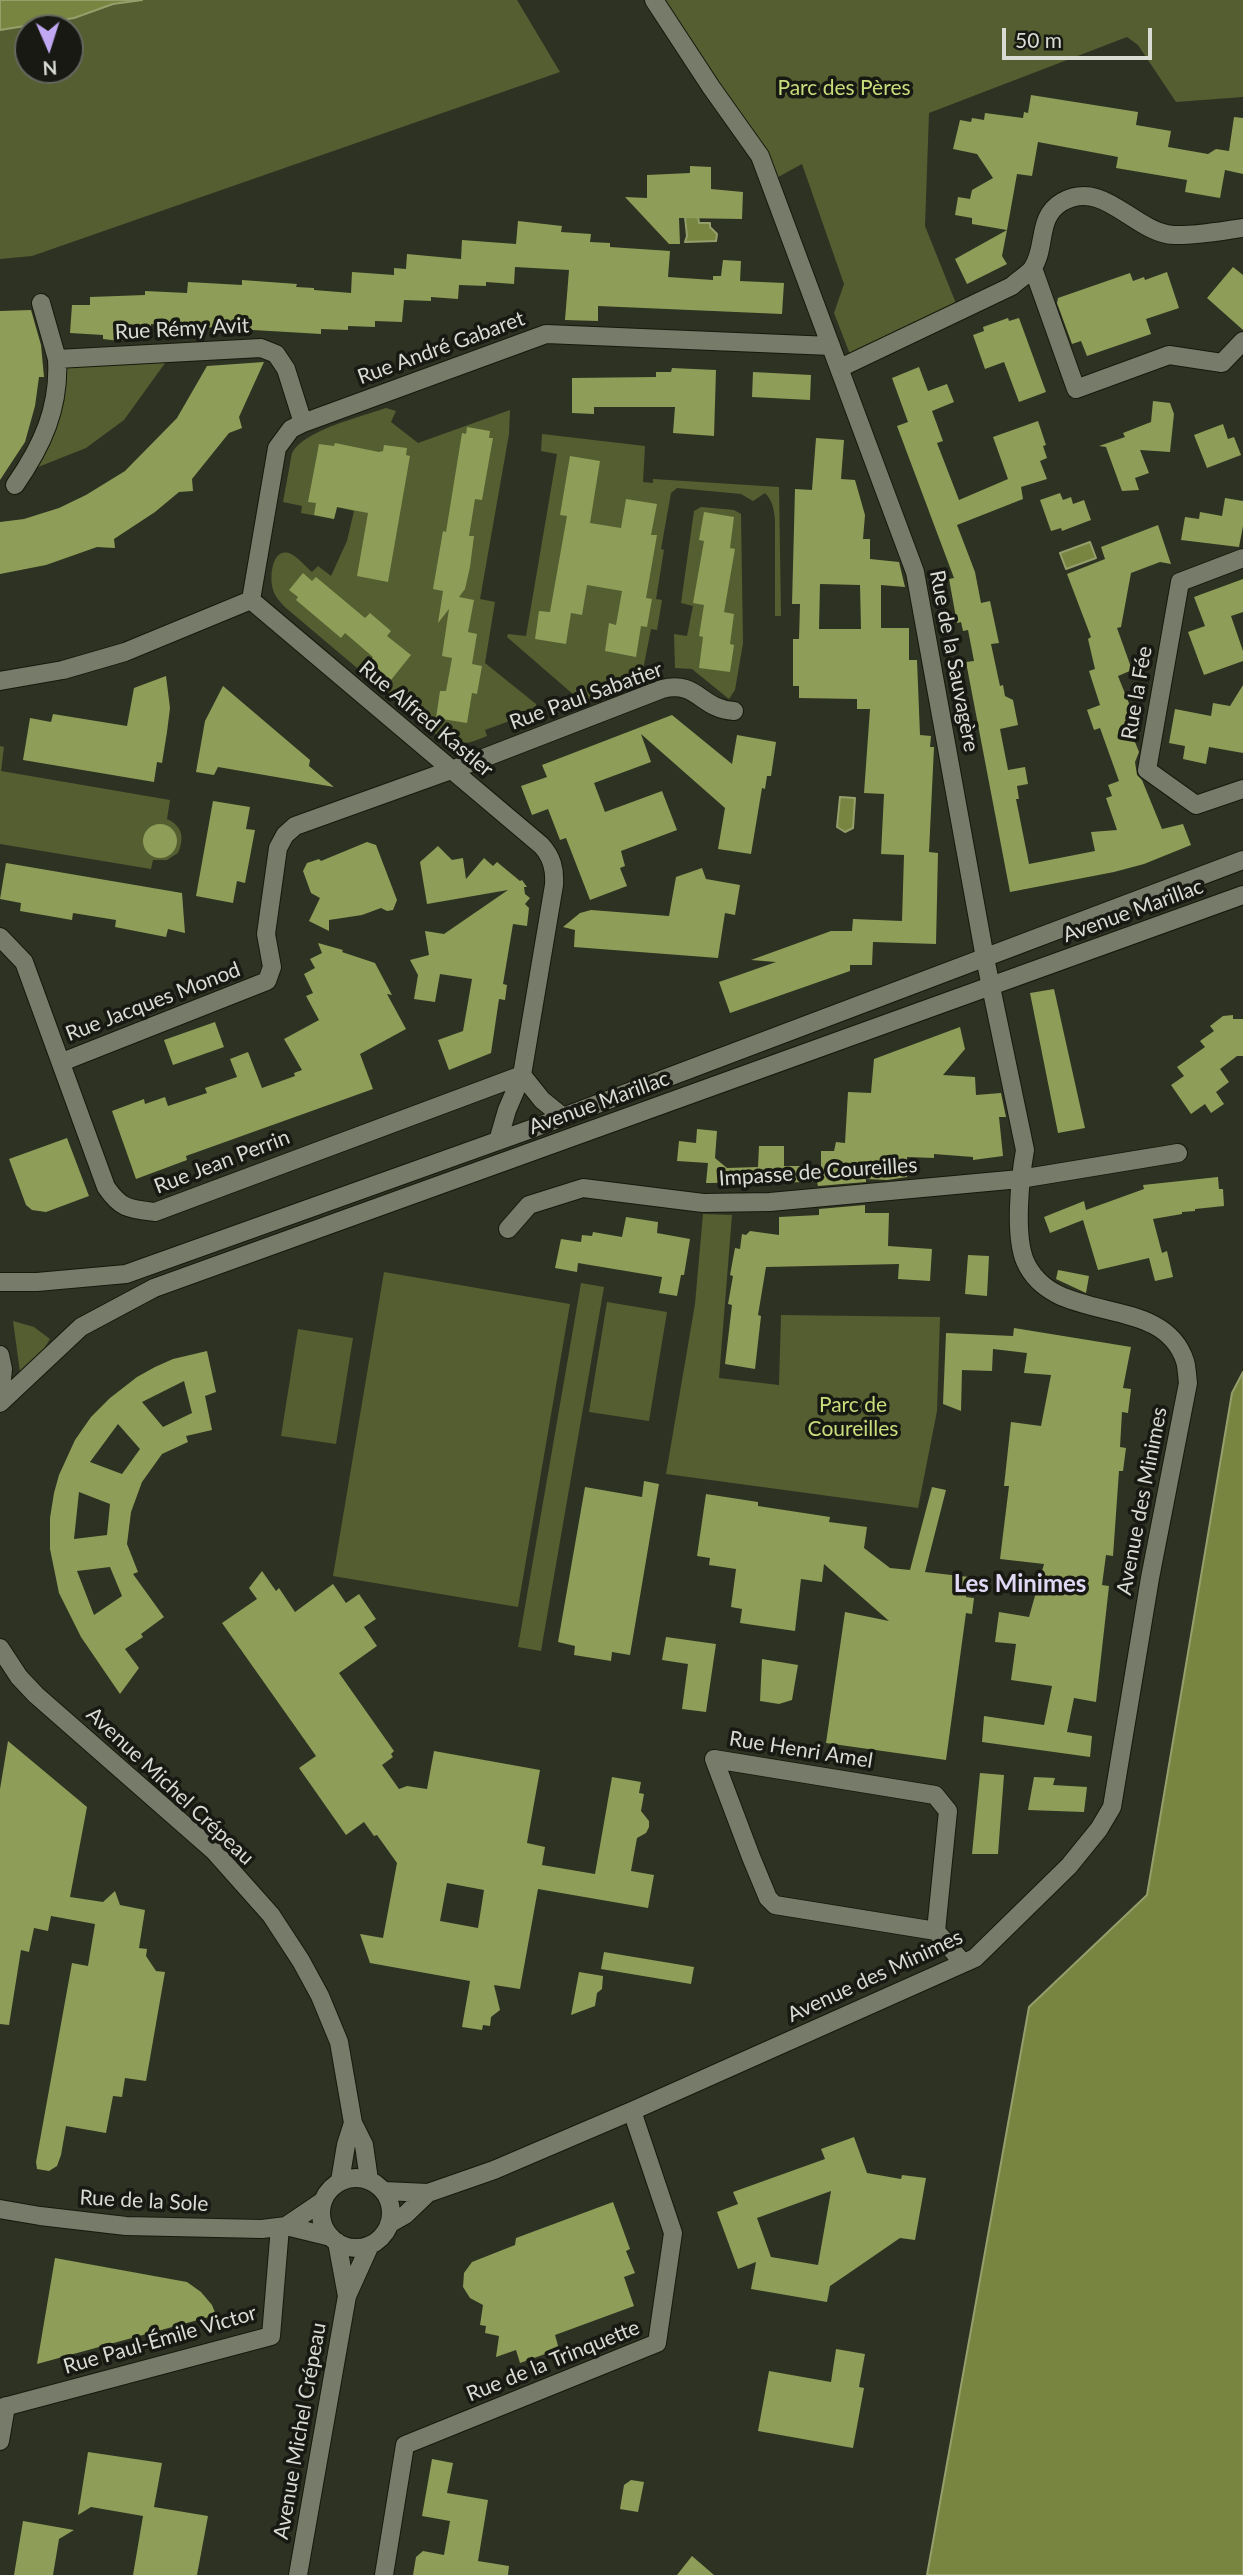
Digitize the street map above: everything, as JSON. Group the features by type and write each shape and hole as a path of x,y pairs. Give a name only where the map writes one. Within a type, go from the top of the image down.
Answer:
{"street":[{"name":"Rue de la Sauvagère","path":"654,0 760,156 915,572 985,958 1025,1150 1020,1179 1020,1242 1025,1262 1051,1291 1081,1304 1128,1316"},
{"path":"840,368 1012,286 1032,268 1040,247 1044,221 1061,202 1087,195 1105,201 1151,229 1172,235 1243,228"},
{"path":"1032,268 1076,389 1170,355 1222,363 1243,341"},
{"path":"15,485 36,454 49,427 58,378 57,359 41,303"},
{"name":"Rue André Gabaret","path":"251,600 277,448 291,429 303,422 546,334 831,346"},
{"name":"Rue Rémy Avit","path":"57,359 261,348 276,354 286,369 303,422"},
{"name":"Rue la Fée","path":"1243,558 1180,582 1147,770 1196,805 1243,789"},
{"path":"0,681 63,670 125,652 251,600"},
{"name":"Rue Alfred Kastler","path":"251,600 547,851 554,868 554,886 522,1075 507,1110 498,1141"},
{"name":"Rue Paul Sabatier","path":"450,769 669,687 684,687 715,708 734,711"},
{"name":"Rue Jacques Monod","path":"62,1062 267,981 272,967 266,934 278,848 285,835 306,820 450,769"},
{"name":"Avenue Marillac","path":"0,1282 37,1282 126,1274 563,1117 1243,860"},
{"name":"Avenue Marillac","path":"0,1401 81,1327 154,1288 1243,895"},
{"name":"Rue Jean Perrin","path":"0,937 23,962 106,1187 118,1204 155,1212 522,1075"},
{"path":"522,1075 542,1100 563,1117"},
{"name":"Impasse de Coureilles","path":"508,1229 529,1205 583,1188 716,1203 770,1202 1020,1179 1178,1153"},
{"name":"Avenue des Minimes","path":"384,2191 428,2193 494,2170 975,1958 1069,1866 1099,1829 1112,1807 1150,1578 1188,1382 1185,1361 1164,1331 1152,1322 1128,1316"},
{"path":"0,1355 3,1369 0,1401"},
{"name":"Avenue Michel Crépeau","path":"0,1648 19,1677 36,1695 214,1851 271,1915 314,1984 339,2042 354,2123 364,2145 369,2180"},
{"name":"Rue Henri Amel","path":"714,1759 935,1795 948,1811 936,1931 775,1905 768,1898 755,1867 714,1759"},
{"path":"936,1931 963,1963"},
{"name":"Rue de la Trinquette","path":"384,2575 405,2445 657,2343 673,2233 632,2111"},
{"name":"Avenue Michel Crépeau","path":"340,2181 346,2145 354,2123"},
{"path":"283,2226 323,2201 340,2181 359,2178 369,2180 384,2191 391,2213 389,2224"},
{"name":"Avenue des Minimes","path":"389,2224 405,2215 428,2193"},
{"name":"Avenue Michel Crépeau","path":"323,2201 322,2220 334,2239 347,2296"},
{"name":"Rue de la Sole","path":"0,2209 126,2226 262,2229 283,2226 334,2239"},
{"name":"Avenue Michel Crépeau","path":"298,2575 347,2296 370,2245 378,2240 389,2224"},
{"name":"Rue Paul-Émile Victor","path":"3,2407 271,2336 283,2226"},
{"path":"334,2239 353,2247 370,2245"},
{"path":"0,2441 3,2407"}],"green space":[{"path":"0,0 517,0 560,72 32,256 0,259"},
{"name":"Parc des Pères","path":"655,0 1243,0 1243,97 1176,102 1138,45 1127,37 929,113 925,226 959,311 853,362 834,313 844,284 802,164 769,182"},
{"path":"173,352 124,420 86,448 23,473 36,454 57,359"},
{"path":"386,408 396,411 391,422 418,443 510,410 509,434 480,599 495,602 485,663 536,704 536,708 534,712 485,730 487,736 469,742 458,744 440,738 286,608 273,589 274,562 280,554 291,554 312,572 318,566 331,576 347,541 354,511 337,507 334,519 301,513 302,506 283,502 292,453 298,445 320,431"},
{"path":"542,434 645,446 643,482 653,483 653,479 779,487 781,616 775,616 775,520 768,496 765,493 753,501 741,494 677,488 671,493 661,549 664,550 656,599 662,600 657,630 651,629 641,680 582,702 507,637 508,634 526,636 557,454 541,451"},
{"path":"701,507 734,510 741,514 743,643 735,690 729,699 692,669 675,668 674,634 687,636 693,606 681,603 694,511"},
{"path":"0,746 4,747 1,771 170,800 167,819 176,825 182,837 178,853 167,860 153,860 151,869 0,844"},
{"name":"Parc de Coureilles","path":"703,1214 732,1215 719,1378 779,1385 781,1315 940,1317 937,1411 918,1508 666,1474 695,1304"},
{"path":"384,1272 570,1304 518,1607 333,1576"},
{"path":"581,1283 604,1287 541,1651 518,1647"},
{"path":"607,1302 667,1312 649,1421 589,1412"},
{"path":"13,1321 34,1327 50,1339 42,1352 20,1372"},
{"path":"298,1329 353,1338 336,1444 281,1436"}],"shaded area":[{"path":"0,0 142,0 113,4 84,14 14,14 14,28 0,30"},
{"path":"698,216 699,223 710,223 710,227 717,234 716,241 685,242 685,217"},
{"path":"1090,542 1096,558 1066,569 1060,553"},
{"path":"840,797 855,798 853,828 845,832 837,827"},
{"path":"1243,1372 1243,2575 927,2575 1029,2007 1147,1895 1232,1393"}],"building":[{"path":"1031,95 1138,112 1136,125 1171,131 1168,147 1208,154 1216,149 1229,151 1234,117 1243,118 1243,174 1225,170 1220,198 1185,192 1187,180 1116,168 1118,157 1038,142 1032,176 1017,174 1007,230 972,224 972,218 955,215 958,197 970,199 972,190 993,178 977,154 953,149 960,120 984,120 985,113 1023,118 1024,112 1028,113"},
{"path":"690,166 711,167 711,189 743,192 742,219 679,218 680,244 669,244 625,197 647,198 647,175 690,173"},
{"path":"518,221 562,226 561,232 591,234 590,242 610,243 610,247 670,251 668,277 713,280 713,276 721,276 723,260 741,261 740,281 784,283 782,314 598,306 598,321 565,320 569,270 515,267 514,284 486,282 486,286 459,285 458,299 431,297 431,301 404,300 402,322 375,321 375,327 321,329 321,334 151,324 151,331 131,329 130,340 120,341 103,339 103,335 70,333 72,305 90,305 90,297 145,295 145,291 187,293 188,282 242,285 242,280 297,284 296,287 351,293 352,272 394,275 394,268 406,269 407,254 461,259 462,240 516,244"},
{"path":"1007,230 1002,256 1007,264 967,284 955,259"},
{"path":"1233,267 1243,275 1243,330 1207,298"},
{"path":"1167,272 1179,308 1146,319 1151,334 1087,356 1081,341 1072,344 1057,303 1058,298 1130,273 1133,281 1144,277 1145,280"},
{"path":"31,310 41,345 44,377 39,377 35,406 25,442 0,480 0,311"},
{"path":"1008,318 1009,321 1019,318 1046,392 1019,402 1004,362 985,369 973,335 984,331 983,327"},
{"path":"264,362 239,417 242,428 229,433 192,479 193,491 179,492 155,512 114,539 115,548 97,547 46,565 0,574 0,522 24,519 59,508 125,471 177,418 207,366"},
{"path":"919,367 928,391 947,384 954,402 932,411 943,441 937,443 959,500 1008,479 993,437 1038,421 1046,445 1043,446 1047,458 1040,461 1047,479 1021,487 1023,499 957,525 975,572 981,603 990,601 999,643 991,644 1000,686 1003,685 1005,696 1013,700 1018,725 1000,729 1008,770 1025,767 1028,784 1017,786 1019,799 1016,799 1029,864 1095,851 1091,832 1117,830 1106,798 1112,796 1108,785 1119,781 1100,728 1094,730 1087,710 1100,705 1089,671 1095,669 1088,639 1091,637 1067,574 1105,559 1101,547 1158,525 1171,564 1160,562 1131,573 1121,627 1117,628 1132,670 1118,676 1134,716 1129,718 1139,752 1135,762 1137,775 1142,780 1162,829 1183,824 1191,845 1144,864 1114,872 1010,892 966,662 974,661 968,630 963,631 961,622 957,623 949,579 954,578 897,426 908,422 892,378"},
{"path":"672,368 716,370 714,436 673,433 675,407 594,407 594,414 572,413 572,378 656,377 656,372 671,372"},
{"path":"753,372 811,375 810,400 752,397"},
{"path":"1153,401 1170,403 1174,414 1170,452 1140,450 1149,473 1135,478 1139,490 1122,491 1106,447 1099,446 1125,437 1123,433 1151,422"},
{"path":"1223,424 1228,439 1234,437 1241,455 1207,468 1194,435"},
{"path":"467,427 490,431 489,438 493,438 482,500 475,499 469,536 474,536 470,567 465,589 459,597 474,600 468,632 477,634 472,664 482,666 477,694 472,693 467,723 436,718 440,691 446,691 452,658 442,656 449,609 438,623 443,591 433,589 443,531 446,532 462,433 466,434"},
{"path":"816,438 844,440 841,479 855,480 865,515 863,539 870,539 870,559 899,562 905,587 881,585 881,628 909,628 909,660 917,660 920,735 931,736 930,747 934,747 929,852 938,853 936,944 873,942 872,965 850,965 850,971 730,1013 719,982 776,962 751,960 831,931 852,931 853,919 902,921 904,855 881,854 884,794 864,793 870,709 857,709 857,699 799,698 799,686 793,686 793,639 799,639 800,604 792,604 795,489 812,490","holes":["820,584 860,585 861,629 819,629"]},
{"path":"335,443 379,452 383,451 384,445 407,448 406,455 410,456 388,582 357,576 368,513 337,507 334,519 314,515 316,503 308,502 319,444 334,446"},
{"path":"570,456 600,461 590,523 621,528 626,499 657,504 651,535 657,535 646,598 652,599 647,627 641,626 636,657 605,651 609,623 616,625 622,591 587,585 582,615 571,613 566,644 535,639 539,611 550,612 567,516 560,515"},
{"path":"1060,493 1063,500 1071,497 1073,504 1084,500 1091,520 1062,531 1061,528 1051,531 1040,500"},
{"path":"1225,498 1243,501 1243,526 1239,547 1181,540 1185,517 1199,519 1200,512 1222,516"},
{"path":"704,512 734,517 730,548 735,549 724,612 734,614 730,644 734,645 730,672 699,668 703,637 699,636 704,605 693,603 704,541 699,540"},
{"path":"303,573 312,581 316,577 365,618 370,613 391,631 387,636 411,655 391,680 369,661 373,657 345,633 341,638 296,600 298,597 289,590"},
{"path":"1243,579 1243,612 1231,616 1243,651 1243,661 1204,675 1188,632 1205,626 1194,597"},
{"path":"166,676 170,708 162,763 157,762 154,782 23,760 30,718 51,722 53,714 127,726 134,688"},
{"path":"1243,685 1243,753 1209,747 1206,764 1183,759 1185,746 1169,743 1175,709 1211,716 1213,703 1230,706"},
{"path":"223,686 310,760 309,766 334,787 218,767 214,775 196,772 205,721"},
{"path":"672,715 732,764 737,735 776,742 771,776 767,776 765,789 762,788 751,854 718,849 725,808 641,734 651,762 594,783 605,812 662,791 677,830 621,851 625,866 620,868 627,886 590,900 566,838 560,840 548,809 532,815 521,786 547,777 542,765"},
{"path":"213,801 250,807 246,829 255,830 245,883 237,881 233,903 196,896"},
{"path":"160,824 172,829 177,841 172,853 160,858 148,853 143,841 148,829"},
{"path":"367,842 376,845 397,900 393,910 381,908 362,915 329,920 329,931 309,921 320,898 311,893 303,871 307,863 319,859 321,861"},
{"path":"438,846 452,860 463,858 466,879 484,858 493,866 497,862 522,880 527,887 524,887 525,894 530,898 525,904 529,908 527,926 513,924 503,984 507,985 505,1000 499,999 491,1053 449,1070 438,1040 463,1031 472,979 440,974 435,1002 414,999 418,975 410,960 429,955 425,931 444,934 508,890 427,904 420,862"},
{"path":"6,863 182,893 185,933 168,929 166,937 115,927 116,920 73,913 72,920 20,911 21,903 0,899"},
{"path":"702,868 706,879 740,885 735,915 725,913 718,958 574,947 575,930 563,927 580,913 591,910 669,916 676,877"},
{"path":"318,943 375,963 392,995 387,994 406,1029 360,1054 373,1089 186,1156 187,1160 136,1179 112,1111 144,1099 145,1104 165,1097 168,1106 207,1093 205,1088 237,1077 230,1059 248,1052 262,1088 295,1076 294,1073 302,1070 284,1039 319,1020 306,996 313,993 304,974 315,968 310,959 322,953"},
{"path":"1054,989 1085,1128 1058,1133 1030,993"},
{"path":"1233,1015 1233,1019 1243,1019 1243,1056 1237,1056 1220,1069 1229,1082 1216,1092 1224,1104 1211,1113 1205,1104 1191,1114 1171,1085 1184,1076 1177,1067 1205,1047 1200,1041 1214,1031 1210,1026 1223,1016"},
{"path":"215,1022 224,1047 173,1065 164,1040"},
{"path":"960,1027 965,1049 943,1075 975,1077 976,1095 1001,1093 1006,1117 999,1117 1003,1156 973,1160 973,1157 934,1154 934,1158 907,1157 907,1177 866,1179 866,1182 818,1186 817,1182 706,1183 708,1163 677,1161 679,1141 696,1143 697,1129 717,1131 715,1158 727,1168 758,1167 759,1146 784,1146 784,1166 821,1166 821,1151 834,1151 836,1142 845,1143 848,1092 871,1093 874,1059"},
{"path":"67,1138 89,1196 46,1212 32,1210 26,1205 9,1159"},
{"path":"1218,1177 1219,1189 1223,1189 1224,1206 1195,1209 1153,1219 1162,1253 1167,1251 1173,1277 1155,1281 1149,1258 1098,1270 1083,1220 1050,1233 1044,1217 1084,1201 1086,1210 1144,1189 1143,1185"},
{"path":"865,1205 865,1213 889,1213 888,1246 932,1249 930,1281 898,1279 899,1264 766,1267 758,1315 761,1316 755,1369 725,1364 732,1305 728,1304 733,1276 730,1275 735,1248 740,1249 742,1234 746,1235 750,1231 779,1235 779,1217 819,1215 819,1209"},
{"path":"626,1217 658,1222 657,1233 690,1239 684,1275 681,1275 677,1296 659,1293 662,1277 578,1263 577,1272 555,1268 561,1239 581,1242 582,1235 592,1236 593,1232 622,1237"},
{"path":"968,1255 989,1256 987,1296 965,1294"},
{"path":"1058,1270 1089,1276 1086,1293 1056,1279"},
{"path":"1014,1328 1131,1347 1123,1388 1131,1389 1128,1413 1122,1412 1120,1447 1126,1448 1123,1471 1119,1471 1113,1556 1106,1555 1102,1585 1109,1586 1096,1702 1074,1698 1067,1732 1092,1736 1090,1757 982,1742 984,1716 1044,1725 1052,1686 1011,1680 1016,1644 995,1642 999,1612 1029,1617 1044,1564 1000,1559 1009,1486 1004,1486 1011,1422 1041,1426 1051,1375 1024,1373 1027,1353 993,1349 992,1371 962,1370 961,1411 943,1404 946,1333 1013,1336"},
{"path":"207,1351 216,1392 205,1396 212,1430 186,1436 188,1442 162,1454 142,1482 131,1512 127,1544 138,1572 133,1574 164,1617 141,1634 143,1637 125,1649 139,1668 120,1694 81,1637 59,1593 50,1549 50,1518 59,1475 75,1440 91,1417 137,1377 173,1359","holes":["184,1381 192,1413 163,1427 142,1402","118,1424 140,1449 122,1474 90,1462","79,1492 110,1504 107,1535 74,1539","110,1567 122,1596 94,1615 77,1571"]},
{"path":"644,1481 659,1484 630,1655 612,1652 611,1661 574,1655 575,1646 558,1642 585,1487 642,1497"},
{"path":"932,1487 946,1490 925,1572 969,1577 966,1597 974,1598 972,1614 966,1613 946,1760 826,1743 845,1612 889,1621 824,1564 822,1582 801,1579 795,1631 740,1623 742,1609 731,1607 736,1569 709,1565 710,1558 697,1556 706,1494 758,1502 758,1506 830,1517 829,1522 867,1527 864,1548 890,1568 910,1570"},
{"path":"262,1571 276,1591 279,1588 295,1612 333,1584 346,1603 359,1594 376,1619 364,1627 377,1646 339,1673 394,1751 391,1754 393,1757 382,1765 399,1789 407,1786 427,1789 434,1751 540,1770 527,1843 545,1847 542,1865 595,1874 612,1777 641,1782 639,1793 644,1794 641,1811 649,1821 649,1827 646,1833 637,1838 631,1871 654,1875 648,1908 538,1889 520,1989 494,1985 500,2010 491,2017 490,2026 483,2025 482,2030 462,2027 470,1981 370,1963 360,1934 383,1938 397,1863 364,1822 346,1835 299,1768 316,1756 222,1623 257,1599 249,1588","holes":["447,1883 484,1890 478,1928 440,1921"]},
{"path":"666,1637 716,1644 706,1712 682,1709 688,1664 662,1660"},
{"path":"762,1659 798,1665 792,1700 779,1704 760,1701"},
{"path":"8,1741 87,1807 70,1897 103,1902 115,1891 120,1905 145,1910 139,1948 147,1949 146,1956 156,1971 165,1972 146,2081 125,2078 122,2097 113,2096 106,2133 66,2126 57,2166 49,2171 37,2169 36,2162 72,1963 88,1966 95,1924 51,1916 48,1931 34,1928 29,1952 21,1950 9,2025 0,2024 0,1789"},
{"path":"980,1773 1004,1775 998,1854 972,1854"},
{"path":"1034,1777 1055,1778 1053,1785 1087,1787 1084,1812 1028,1810"},
{"path":"604,1952 694,1967 691,1984 601,1969"},
{"path":"579,1972 603,1976 602,1989 597,1993 595,2006 571,2015"},
{"path":"854,2137 867,2173 901,2179 902,2175 926,2178 915,2240 900,2238 830,2286 827,2302 751,2289 756,2262 738,2269 717,2212 738,2204 733,2192 825,2159 821,2149","holes":["831,2191 818,2265 771,2257 757,2218"]},
{"path":"613,2202 630,2249 626,2251 635,2273 624,2277 634,2306 555,2335 559,2349 520,2363 516,2350 496,2357 499,2336 485,2333 486,2326 480,2325 483,2305 470,2298 463,2287 464,2273 472,2262 515,2245 516,2238"},
{"path":"55,2258 187,2282 201,2292 212,2305 216,2315 37,2364"},
{"path":"836,2349 865,2354 859,2387 864,2388 853,2448 758,2431 769,2371 831,2382"},
{"path":"88,2452 162,2463 154,2507 208,2516 197,2575 133,2575 143,2516 91,2507 78,2515"},
{"path":"432,2459 453,2463 447,2493 488,2500 478,2561 509,2566 508,2575 413,2575 416,2557 423,2551 444,2555 450,2521 422,2516"},
{"path":"631,2480 644,2482 638,2512 620,2509 624,2485"},
{"path":"23,2521 74,2530 59,2539 53,2575 14,2575"},
{"path":"692,2556 714,2575 677,2575"}],"district":[{"name":"Les Minimes","path":"1020,1584"}]}
